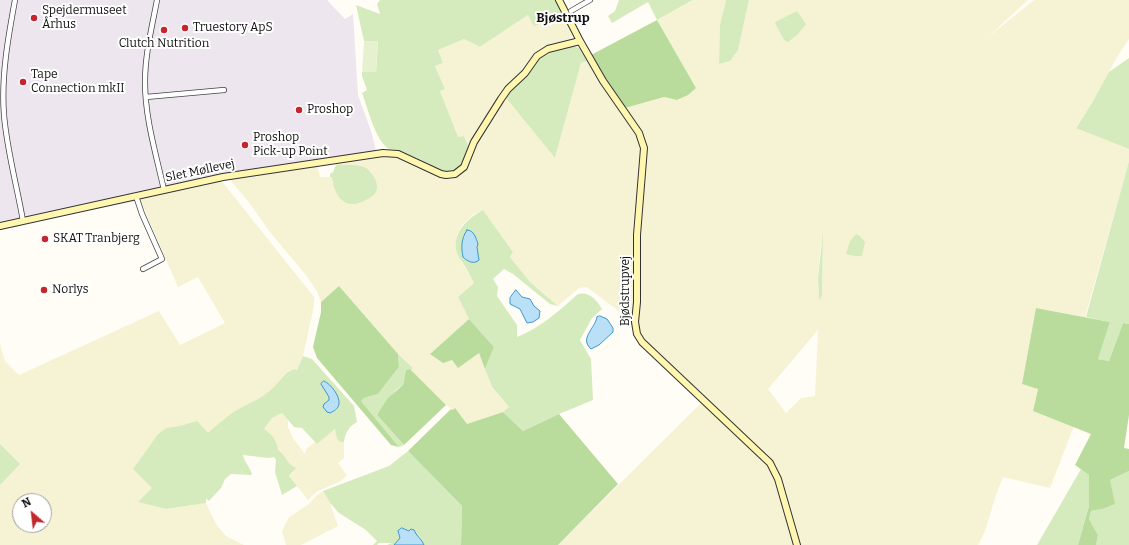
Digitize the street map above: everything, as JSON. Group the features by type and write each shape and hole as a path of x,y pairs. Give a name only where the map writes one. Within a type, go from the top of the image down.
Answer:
{"street":[{"path":"15,0 7,43 2,97 6,135 23,221"},
{"path":"157,0 145,67 146,97 149,120 164,190"},
{"name":"Bjødstrupvej","path":"559,0 602,81 639,133 643,142 637,235 638,296 635,322 637,334 642,342 770,463 778,479 797,545"},
{"path":"571,11 590,0"},
{"name":"Slet Møllevej","path":"0,226 223,177 383,153 398,154 441,174 455,174 464,167 474,142 504,94 524,73 537,56 548,48 580,41"},
{"path":"146,97 224,90"},
{"path":"136,196 142,214 162,259 143,269"}],"shaded area":[{"path":"0,0 327,0 345,19 353,14 358,95 372,134 377,155 220,179 140,200 0,228"},
{"path":"694,0 726,0 720,25 719,64 738,50 749,0 1028,0 988,37 1034,0 1129,0 1129,39 1076,127 1129,149 1129,161 1085,317 1036,308 1022,384 1038,388 1033,411 1074,426 1050,488 1003,477 985,531 978,545 799,545 775,464 646,342 641,335 638,325 641,287 640,233 646,144 645,138 625,108 664,97 678,100 696,88 657,20","holes":["823,235 822,296 819,299 818,279 820,250","818,330 815,396 801,398 786,413 768,389"]},
{"path":"528,15 564,15 572,36 570,39 546,46 533,55 517,78 509,83 501,94 469,148 464,136 458,138 440,91 445,89 435,66 443,63 438,50 464,39 480,47"},
{"path":"587,61 638,139 640,150 637,208 633,238 634,280 632,315 629,319 587,287 579,288 558,306 530,282 510,257 513,252 483,210 473,215 462,225 457,235 458,256 474,283 458,297 469,319 430,354 479,353 492,387 509,407 503,412 467,424 455,409 453,410 446,405 411,370 413,368 398,354 339,286 321,302 317,291 305,274 269,231 251,205 231,181 231,178 317,165 320,177 332,177 333,184 358,204 373,196 372,173 363,167 336,165 337,162 377,155 392,156 440,178 449,179 459,177 469,166 478,142 496,116 506,98 555,158 581,63"},
{"path":"220,179 314,297 314,306 303,356 297,370 290,370 274,388 262,397 232,413 222,420 208,434 180,426 166,428 158,434 134,468 153,488 139,502 166,509 206,503 216,524 226,536 244,545 0,545 0,344 5,361 19,375 159,311 180,345 225,323 198,277 178,287 140,200"},
{"path":"702,402 770,467 794,545 558,545"},
{"path":"282,413 288,420 288,427 293,438 305,454 306,449 315,442 317,444 335,429 340,442 344,442 344,458 338,463 347,475 341,481 316,492 308,500 289,476 294,472 282,452 277,450 264,429 272,418"},
{"path":"323,491 330,503 338,526 301,545 286,545 282,531 289,517 309,504"}],"green space":[{"path":"380,0 556,0 564,15 534,26 528,15 480,47 464,39 438,50 443,63 435,66 445,89 440,91 458,137 464,136 469,148 463,162 453,171 442,171 409,154 387,148 378,136 375,129 362,93 367,90 362,72 376,72 378,42 364,41 356,5 380,14 377,4"},
{"path":"619,0 693,0 657,20 648,2 612,23 608,16 615,11"},
{"path":"726,0 749,0 738,50 730,61 719,64 720,25"},
{"path":"797,11 806,24 798,34 788,42 784,40 775,23"},
{"path":"657,20 696,88 688,95 677,100 664,97 625,108 606,82 591,55"},
{"path":"364,41 378,41 376,72 362,72"},
{"path":"573,46 579,48 587,61 581,63 555,158 506,98 526,76 540,57 561,48"},
{"path":"1129,58 1129,149 1076,128 1109,72"},
{"path":"1129,161 1129,324 1123,323 1109,361 1098,359 1110,322 1086,317"},
{"path":"336,165 357,165 367,169 375,179 377,188 375,194 369,199 357,204 346,203 341,200 335,190 332,177 330,177 330,174 333,172"},
{"path":"483,210 513,252 510,257 530,282 558,306 550,304 513,274 504,269 493,279 498,287 497,296 517,325 517,337 542,324 578,294 582,293 589,295 598,302 602,309 592,318 580,340 591,359 593,400 523,431 503,412 509,407 492,387 485,369 494,347 469,319 458,297 474,283 458,255 456,241 458,234 461,228 471,218"},
{"path":"823,230 822,296 819,300 818,279"},
{"path":"856,234 865,242 862,256 846,254 850,241"},
{"path":"339,286 398,354 399,367 378,394 364,398 361,401 399,447 391,445 317,358 313,347 321,312 321,302"},
{"path":"1036,308 1110,322 1098,359 1109,361 1123,323 1129,324 1129,415 1124,448 1129,449 1129,471 1110,480 1115,504 1091,511 1089,519 1098,535 1096,545 1078,545 1089,506 1089,475 1075,465 1091,434 1033,411 1038,389 1022,384"},
{"path":"469,319 494,347 485,369 479,353 458,368 452,360 443,363 430,354"},
{"path":"398,354 413,368 411,370 406,370 403,385 396,390 377,415 404,445 399,447 361,401 364,398 378,394 399,367"},
{"path":"303,356 312,359 354,406 357,422 348,430 344,442 340,442 337,439 335,429 317,444 302,428 294,427 282,413 272,418 264,429 274,438 278,450 292,466 296,468 289,476 297,486 282,495 275,472 276,460 274,457 268,458 243,455 252,475 231,474 225,479 221,488 209,501 206,498 206,503 166,509 138,502 152,488 133,469 158,434 166,428 197,421 208,433 232,413 269,391 288,372 297,370"},
{"path":"410,369 446,405 404,445 377,415 388,398 403,385 406,370"},
{"path":"455,408 467,424 503,412 523,431 559,414 618,484 558,545 461,545 462,506 408,451 451,409 453,410"},
{"path":"0,444 20,464 0,485"},
{"path":"408,451 462,506 461,545 424,545 418,536 402,528 398,534 400,538 394,545 387,545 392,543 379,543 377,545 373,545 377,541 366,530 339,513 330,503 323,491 389,466"},
{"path":"1081,469 1089,475 1089,506 1078,545 1037,545"},
{"path":"1129,471 1129,545 1096,545 1098,535 1089,519 1091,511 1102,509 1110,480"}],"water":[{"path":"467,230 473,233 478,244 479,260 475,262 469,261 463,257 462,243"},
{"path":"516,290 522,297 530,299 534,306 540,311 539,318 533,322 527,323 520,309 510,304 510,298"},
{"path":"600,316 607,319 613,328 613,332 599,345 591,349 588,345 587,337 597,317"},
{"path":"324,381 334,391 339,401 338,407 330,413 323,407 329,400 329,397 321,384"},
{"path":"402,528 409,531 411,529 414,530 424,545 394,545 400,538 398,531"}],"place":[{"name":"Spejdermuseet Århus","path":"34,18"},
{"name":"Truestory ApS","path":"185,28"},
{"name":"Clutch Nutrition","path":"164,30"},
{"name":"Tape Connection mkII","path":"23,82"},
{"name":"Proshop","path":"299,110"},
{"name":"Proshop Pick-up Point","path":"245,145"},
{"name":"SKAT Tranbjerg","path":"45,239"},
{"name":"Norlys","path":"44,290"}],"district":[{"name":"Bjøstrup","path":"563,18"}]}
